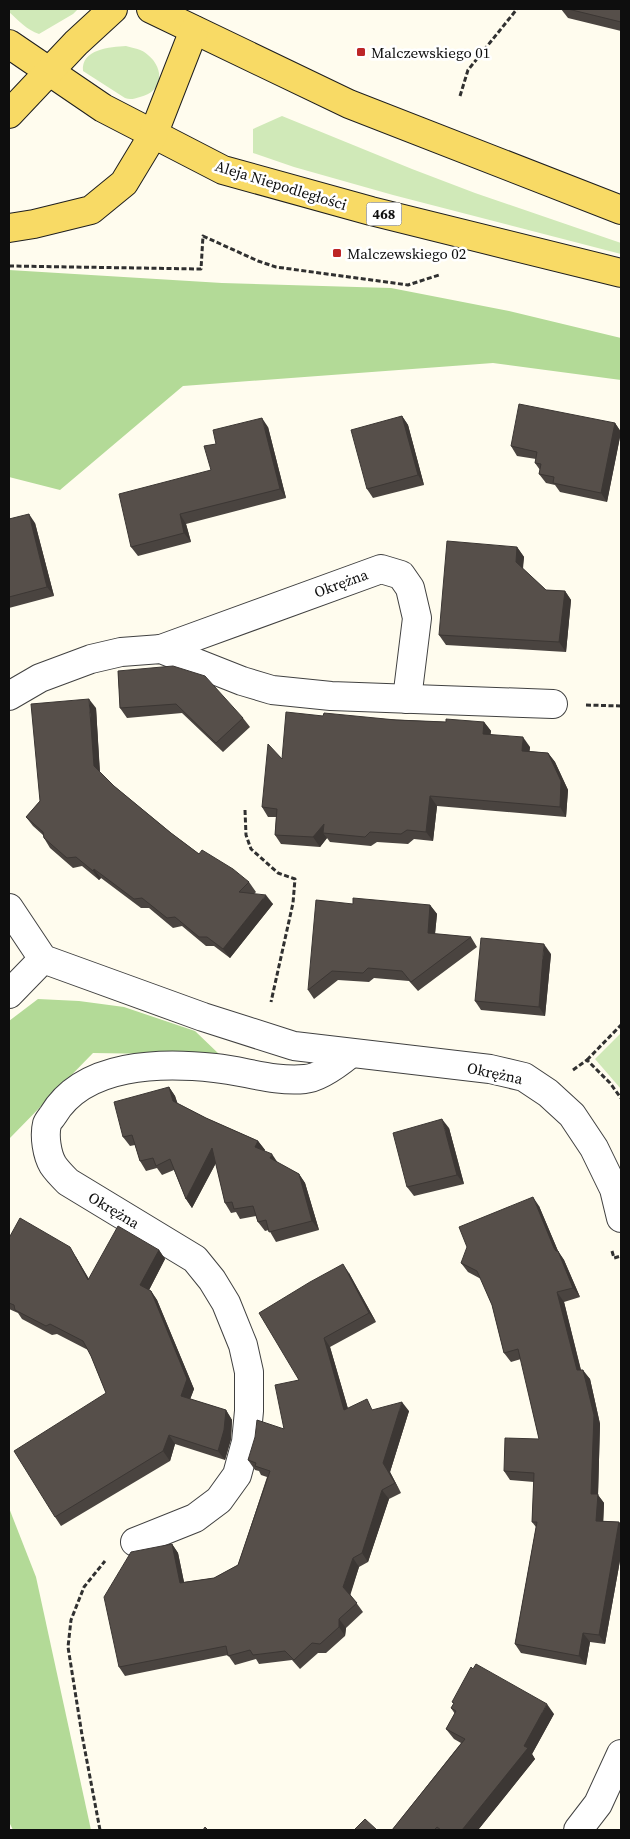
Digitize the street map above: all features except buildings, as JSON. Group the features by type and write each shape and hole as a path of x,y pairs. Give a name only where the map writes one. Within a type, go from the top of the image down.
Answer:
{"main road":[{"path":"9,114 76,43 113,9"},
{"path":"151,9 348,104 621,210"},
{"path":"9,228 91,210 124,183 153,135 194,30"},
{"name":"Aleja Niepodległości","path":"9,44 103,108 223,170 372,211 621,273"}],"street":[{"name":"Okrężna","path":"9,696 40,678 91,659 121,652 162,649 381,569 401,575 410,588 417,618 407,699"},
{"name":"Okrężna","path":"162,649 242,681 272,690 331,696 553,704"},
{"path":"9,908 43,958 9,994"},
{"name":"Okrężna","path":"43,958 203,1017 294,1046 490,1069 524,1077 548,1093 572,1115 594,1148 614,1189 621,1218"},
{"name":"Okrężna","path":"135,1542 195,1518 219,1500 237,1475 246,1442 249,1410 249,1372 243,1345 226,1303 212,1280 195,1259 68,1182 52,1164 47,1145 47,1124 60,1103 80,1086 114,1071 162,1065 215,1068 290,1080 307,1079 333,1068 350,1054"},
{"path":"578,1830 598,1804 621,1754"}],"path":[{"path":"460,96 468,70 516,9"},
{"path":"9,266 201,269 203,236 258,261 276,267 408,285 439,275"},
{"path":"245,810 246,835 251,849 278,873 295,879 294,902 271,1004"},
{"path":"587,1060 621,1025"},
{"path":"611,1249 614,1258 621,1256"},
{"path":"100,1830 68,1647 71,1620 88,1582 104,1562 135,1542"}],"green space":[{"path":"9,9 78,9 73,14 39,34 23,24 9,12"},
{"path":"126,46 146,53 157,67 159,73 157,85 153,90 138,98 125,98 83,71 87,58 92,54 112,47"},
{"path":"282,116 475,193 621,243 621,254 393,195 294,167 253,153 253,129"},
{"path":"9,270 222,283 391,288 509,311 621,338 621,380 493,363 183,386 60,490 9,477"},
{"path":"38,999 79,1001 124,1007 195,1031 220,1055 93,1053 9,1139 9,1021"},
{"path":"621,1033 621,1089 595,1059"},
{"path":"9,1508 36,1577 91,1830 13,1830 9,1822"}],"place":[{"name":"Malczewskiego 01","path":"361,52"},
{"name":"Malczewskiego 02","path":"337,253"}]}
